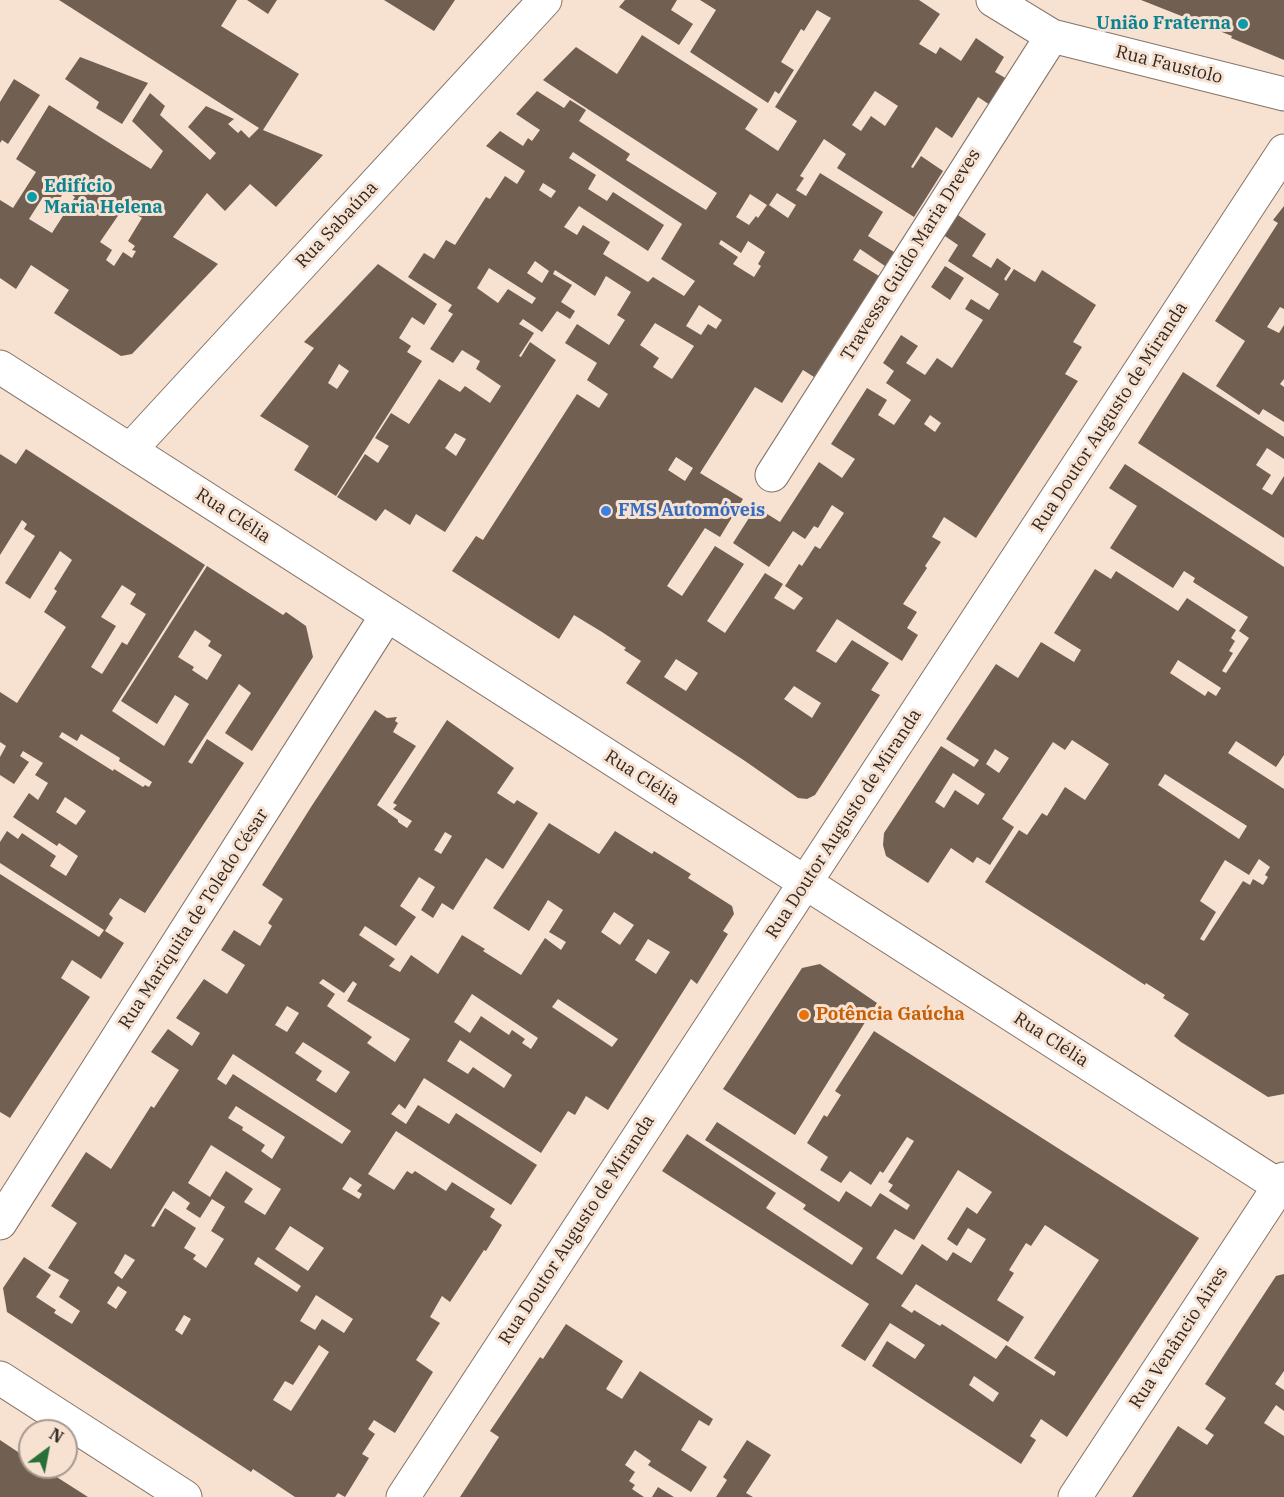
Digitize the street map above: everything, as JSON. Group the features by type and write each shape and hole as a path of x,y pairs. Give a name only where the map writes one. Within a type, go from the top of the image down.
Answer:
{"street":[{"name":"Rua Sabaúna","path":"130,450 545,0"},
{"name":"Rua Faustolo","path":"993,0 1052,36 1284,94"},
{"name":"Travessa Guido Maria Dreves","path":"772,475 1052,36"},
{"name":"Rua Doutor Augusto de Miranda","path":"403,1497 1284,151"},
{"name":"Rua Clélia","path":"0,367 805,883 1283,1184"},
{"name":"Rua Mariquita de Toledo César","path":"0,1223 387,615"},
{"name":"Rua Venâncio Aires","path":"1075,1497 1283,1184"},
{"path":"0,1378 185,1497"}],"building":[{"path":"59,0 237,0 221,26 299,74 263,130 323,155 276,207 250,184 225,211 207,193 173,237 218,264 132,354 121,356 54,313 69,290 31,265 16,289 0,278 0,200 13,208 36,172 16,159 49,105 151,169 163,151 132,121 150,93 165,106 160,115 210,160 216,153 188,127 206,106 234,119 228,124 238,133 241,130 249,138 259,128","holes":["65,190 75,197 52,233 29,219 43,197 56,205","124,207 142,218 128,241 135,246 132,250 136,251 132,258 123,252 114,266 106,260 112,250 100,242"]},
{"path":"247,0 277,0 268,14"},
{"path":"384,0 455,0 434,31"},
{"path":"625,0 677,0 671,10 693,24 679,45 619,7"},
{"path":"700,0 919,0 940,14 919,44 936,54 940,47 961,61 976,38 1004,57 995,72 1007,79 990,105 978,97 952,138 936,127 911,167 913,168 921,156 943,171 914,217 837,168 846,154 824,139 800,176 804,178 796,190 806,196 820,173 883,212 868,236 894,252 885,266 860,249 853,260 879,276 814,377 803,370 782,403 755,387 700,473 743,499 720,537 705,528 667,586 682,596 715,546 744,564 707,621 725,633 765,573 783,584 774,598 794,610 803,598 785,586 799,564 802,566 815,546 820,549 844,513 832,505 818,528 814,526 805,539 793,531 769,567 733,543 756,507 780,522 819,462 842,478 855,459 831,444 867,388 887,400 878,415 894,425 911,400 886,383 894,371 883,363 901,335 918,346 906,363 925,375 937,358 952,368 983,320 965,309 971,299 989,310 999,294 948,261 958,245 942,234 955,213 986,234 972,256 991,268 997,258 1011,268 1004,279 1006,281 1014,269 1035,282 1042,270 1096,305 1073,342 1082,347 1065,374 1078,381 976,538 944,517 932,537 941,542 903,604 917,612 907,628 918,635 902,661 837,619 816,651 836,663 852,640 889,663 871,690 880,695 815,795 807,799 798,798 626,683 641,661 602,632 574,615 559,639 452,571 476,536 483,540 577,394 599,408 608,394 587,380 597,363 565,343 577,324 609,345 625,320 617,315 631,292 606,276 595,296 555,270 553,274 572,285 561,302 575,311 570,319 557,311 542,332 523,319 519,324 534,333 519,356 521,357 530,342 556,360 445,532 416,514 410,525 385,509 376,521 337,497 365,454 378,463 389,446 375,438 391,413 409,424 439,379 460,392 465,386 490,403 501,386 476,369 480,361 462,350 453,363 430,349 453,314 448,311 452,305 408,277 424,253 434,259 446,240 455,245 486,197 490,199 505,176 517,184 525,171 486,146 500,131 523,146 528,138 532,141 540,130 516,114 537,91 564,108 570,100 586,110 579,121 630,154 626,160 706,210 717,193 543,80 576,47 617,74 642,35 758,109 745,129 778,151 797,121 775,107 831,18 817,10 804,31 801,29 781,62 794,70 779,94 775,91 768,103 690,52 716,10","holes":["875,91 898,106 885,126 871,116 861,131 852,125","573,152 682,224 661,259 695,281 684,296 653,277 648,282 603,254 610,242 583,225 577,235 564,227 579,206 648,251 664,225 613,192 607,201 588,189 596,175 569,158","543,183 556,191 551,198 539,190","777,193 796,205 788,218 769,205","750,194 767,205 758,218 756,216 749,225 736,217","721,240 741,253 748,241 765,252 758,264 761,266 754,277 733,264 738,257 719,244","535,261 549,271 542,283 527,273","489,268 536,298 532,304 508,289 498,303 477,288","699,305 722,320 716,329 708,324 701,335 686,326","655,323 694,346 672,379 653,367 659,358 640,345","930,415 941,423 935,432 924,424","455,433 466,439 456,456 445,448","676,457 693,468 685,481 668,470","676,659 698,673 686,691 664,677","794,686 821,703 812,718 784,699"]},
{"name":"União Fraterna","path":"1141,0 1284,0 1284,60 1231,38 1232,36"},
{"path":"80,57 148,83 122,124 96,108 99,102 65,79"},
{"path":"14,79 40,95 8,144 2,140 0,143 0,102"},
{"path":"1284,206 1284,309 1280,307 1267,327 1279,333 1284,325 1284,379 1280,384 1284,387 1284,422 1263,409 1259,415 1216,386 1245,341 1215,321 1278,223 1273,220"},
{"path":"378,264 437,304 424,325 412,317 399,338 411,346 407,352 422,361 336,496 294,470 309,446 260,416 314,348 304,342","holes":["339,364 349,371 337,389 328,383"]},
{"path":"945,266 964,278 950,300 931,287"},
{"path":"1183,372 1284,437 1284,459 1267,448 1256,465 1271,475 1262,489 1272,495 1284,476 1284,538 1138,443"},
{"path":"26,449 205,565 112,711 164,746 189,704 175,695 157,724 121,701 207,566 283,615 286,612 306,626 313,657 252,751 225,733 251,693 239,684 188,762 192,764 207,739 244,763 145,913 120,898 109,914 113,918 105,931 124,943 101,979 72,960 61,978 90,997 10,1118 0,1112 0,874 99,937 104,930 0,863 0,842 7,831 18,839 22,833 56,856 50,866 66,876 78,856 59,843 57,846 13,817 29,793 38,800 48,783 35,775 43,763 23,751 20,756 29,762 14,784 0,775 0,757 6,746 0,742 0,692 17,703 66,627 44,612 57,591 54,589 72,560 60,551 30,599 5,583 35,536 24,529 27,524 22,520 0,555 0,454 16,464","holes":["122,585 136,594 130,604 146,614 127,645 122,642 102,674 91,667 116,626 101,617","195,630 211,641 208,646 222,655 207,680 192,670 194,667 178,657","62,732 77,741 81,734 120,758 119,761 152,782 149,787 145,785 143,787 59,737","65,797 86,811 76,825 56,812"]},
{"path":"1125,464 1284,567 1284,755 1276,767 1236,741 1228,753 1284,789 1284,1094 1268,1097 1181,1042 1174,1036 1189,1014 1163,998 1165,995 1146,983 1145,985 985,882 1019,830 1027,835 1042,813 1047,816 1065,787 1085,800 1109,764 1072,740 1065,750 1053,742 1002,819 1014,827 990,865 977,857 973,863 951,848 928,883 886,856 883,845 884,833 941,746 974,767 979,760 946,739 996,664 1018,678 1041,642 1074,662 1081,650 1054,633 1095,569 1111,579 1116,571 1178,611 1187,598 1236,630 1231,638 1235,641 1229,651 1233,653 1222,671 1226,673 1249,638 1239,631 1248,617 1193,582 1195,578 1184,571 1173,588 1110,548 1137,506 1109,488","holes":["1178,660 1221,688 1216,696 1208,691 1205,696 1170,673","995,749 1009,758 999,773 986,764","953,773 985,794 978,805 955,790 944,808 935,802","1165,774 1247,826 1239,839 1158,785","1259,859 1270,867 1265,875 1268,877 1263,885 1253,879 1250,885 1243,881 1204,941 1200,939 1216,912 1200,901 1225,860 1249,875"]},
{"path":"375,710 387,718 397,717 395,721 398,723 393,732 416,746 377,805 407,828 412,821 393,809 397,805 393,803 447,720 514,768 497,793 514,804 517,800 538,813 503,869 486,858 453,910 442,903 433,918 421,910 435,887 419,877 400,906 416,917 396,946 365,926 359,935 395,959 389,966 400,972 411,955 438,974 462,935 521,975 545,938 561,950 566,942 549,932 563,910 548,900 529,931 493,908 549,823 599,854 615,831 691,874 688,878 732,906 734,914 723,931 728,934 697,984 691,979 608,1110 586,1096 575,1115 568,1111 541,1153 424,1078 405,1109 399,1104 391,1114 406,1124 418,1105 449,1124 456,1113 537,1165 511,1205 396,1131 368,1174 394,1190 407,1171 412,1174 415,1171 446,1191 452,1182 495,1209 490,1217 502,1225 450,1302 442,1296 430,1317 440,1323 416,1360 433,1372 395,1433 374,1420 368,1429 375,1434 362,1454 369,1458 345,1497 338,1493 335,1497 295,1497 253,1469 251,1472 7,1312 3,1288 24,1257 51,1275 36,1297 56,1310 54,1313 72,1324 80,1311 59,1297 69,1280 48,1268 77,1223 51,1206 86,1152 111,1169 151,1106 154,1108 179,1070 151,1052 168,1029 192,1046 200,1033 176,1018 204,979 227,994 245,965 221,950 234,930 260,946 272,926 268,923 283,899 262,885","holes":["445,832 452,836 441,854 434,850","614,912 634,925 620,945 601,932","648,939 670,952 656,974 635,960","323,979 344,993 353,981 357,984 347,1001 410,1039 395,1062 367,1043 372,1037 327,1006 335,994 319,983","472,994 538,1038 531,1049 522,1043 525,1039 512,1030 509,1035 481,1016 470,1033 454,1022","558,999 618,1039 612,1047 552,1007","287,1006 299,1013 287,1032 275,1025","460,1040 512,1075 504,1088 473,1067 468,1074 447,1061","303,1042 350,1072 336,1093 316,1080 322,1071 295,1053","233,1054 351,1131 342,1144 233,1074 226,1085 217,1079","236,1106 285,1137 272,1159 261,1151 265,1145 242,1130 243,1127 228,1118","211,1145 281,1189 265,1215 244,1202 253,1189 226,1171 210,1197 188,1183","350,1177 362,1185 357,1191 362,1194 359,1199 342,1189","173,1191 190,1203 186,1209 200,1218 212,1199 225,1207 211,1231 224,1239 206,1268 193,1259 196,1255 184,1248 196,1228 165,1208 154,1227 151,1226","290,1226 324,1248 308,1271 275,1249","125,1254 135,1260 122,1279 114,1273","258,1257 301,1286 297,1292 254,1264","118,1286 127,1292 116,1309 107,1303","316,1295 353,1319 344,1333 322,1319 315,1330 300,1321","184,1315 191,1319 182,1335 175,1330","319,1345 329,1352 291,1411 273,1400 285,1381 293,1385"]},
{"path":"820,964 877,1003 795,1135 723,1089 802,968"},
{"path":"874,1031 1199,1238 1067,1437 1041,1419 1030,1436 1036,1440 1021,1464 872,1366 887,1341 915,1359 925,1345 890,1323 865,1361 841,1346 869,1304 662,1171 687,1134 776,1193 766,1208 852,1265 863,1248 803,1209 806,1205 705,1140 717,1122 839,1202 846,1191 871,1207 880,1193 907,1210 910,1205 889,1191 893,1185 888,1182 914,1141 907,1137 883,1173 880,1171 871,1185 850,1171 841,1183 820,1170 828,1157 807,1143 824,1115 827,1117 841,1095 835,1091","holes":["958,1170 992,1192 977,1214 967,1207 947,1239 957,1246 968,1228 986,1239 971,1263 953,1252 947,1261 922,1244 902,1275 876,1258 895,1229 914,1240","1045,1225 1099,1260 1034,1358 1056,1372 1054,1376 1006,1345 996,1359 942,1324 940,1326 914,1310 912,1313 901,1306 916,1284 1008,1342 1024,1317 997,1300 1014,1273 1009,1270 1026,1243 1031,1246","974,1376 999,1393 993,1402 969,1385"]},
{"path":"1284,1274 1284,1371 1275,1384 1284,1390 1284,1411 1276,1405 1264,1423 1284,1436 1284,1497 1132,1497 1178,1426 1207,1445 1214,1435 1205,1429 1226,1398 1205,1384 1276,1276"},
{"path":"566,1324 623,1361 606,1389 622,1399 640,1371 713,1419 709,1426 699,1420 681,1450 707,1467 691,1492 648,1465 651,1461 635,1450 625,1465 635,1472 629,1481 635,1485 632,1489 644,1497 460,1497 499,1437 490,1431 540,1357 543,1359"},
{"path":"0,1440 18,1452 18,1479 60,1479 88,1497 0,1497"},
{"path":"747,1440 771,1455 746,1493 753,1497 716,1497 727,1480 723,1477"},
{"path":"658,1487 674,1497 652,1497"}],"place":[{"name":"União Fraterna","path":"1243,24"},
{"name":"Edifício Maria Helena","path":"32,197"},
{"name":"FMS Automóveis","path":"606,511"},
{"name":"Potência Gaúcha","path":"804,1015"}]}
